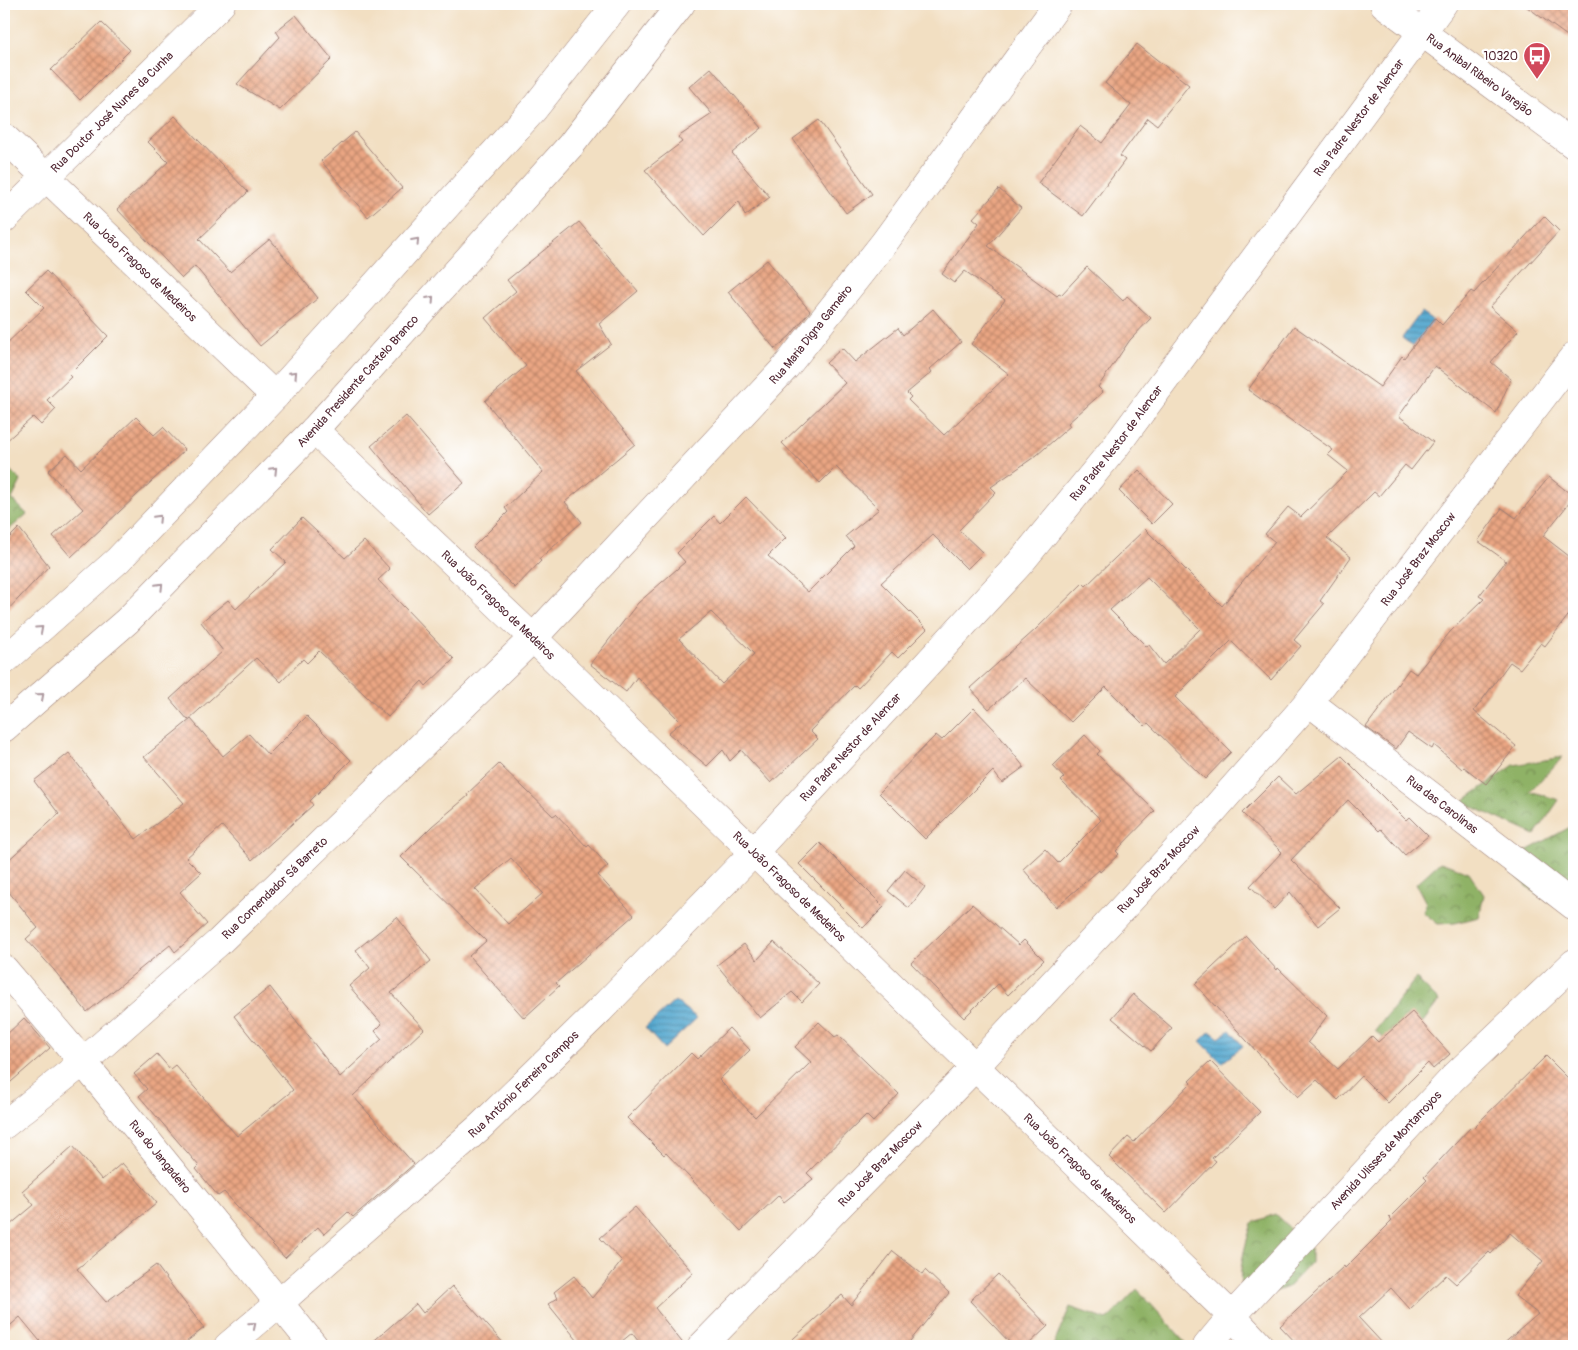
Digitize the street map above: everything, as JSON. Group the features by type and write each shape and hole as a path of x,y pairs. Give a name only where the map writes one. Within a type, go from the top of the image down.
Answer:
{"street":[{"name":"Rua Doutor José Nunes da Cunha","path":"4,219 221,4"},
{"path":"4,662 118,560 274,396 533,110 617,4"},
{"name":"Avenida Presidente Castelo Branco","path":"4,728 127,621 314,430 570,146 681,4"},
{"name":"Rua Maria Digna Gameiro","path":"533,638 785,368 884,243 1058,4"},
{"name":"Rua Anibal Ribeiro Varejão","path":"1384,4 1574,144"},
{"name":"Rua Padre Nestor de Alencar","path":"754,852 1020,563 1116,446 1443,4"},
{"name":"Rua João Fragoso de Medeiros","path":"4,137 274,396"},
{"name":"Rua José Braz Moscow","path":"702,1346 975,1067 1212,812 1309,702 1574,356"},
{"name":"Rua João Fragoso de Medeiros","path":"314,430 533,638 1232,1316 1260,1346"},
{"name":"Rua Comendador Sá Barreto","path":"4,1125 83,1062 219,942 533,638"},
{"name":"Rua das Carolinas","path":"1309,702 1574,906"},
{"name":"Rua Antônio Ferreira Campos","path":"228,1346 481,1126 600,1010 754,852"},
{"name":"Avenida Ulisses de Montarroyos","path":"1207,1346 1232,1316 1453,1078 1574,963"},
{"name":"Rua do Jangadeiro","path":"4,969 83,1062 314,1346"}],"green space":[{"path":"4,464 21,481 12,499 27,514 4,534"},
{"path":"1563,757 1530,791 1559,800 1535,835 1462,802 1514,765"},
{"path":"1574,825 1574,909 1553,904 1544,899 1527,886 1504,863"},
{"path":"1440,862 1469,872 1484,895 1479,917 1455,923 1438,924 1423,912 1426,903 1416,884"},
{"path":"1416,978 1439,1001 1400,1052 1375,1031"},
{"path":"1275,1214 1311,1249 1311,1263 1288,1287 1271,1293 1242,1296 1241,1268 1252,1223"},
{"path":"1137,1289 1189,1346 1053,1346 1070,1307 1107,1320"}],"water":[{"path":"1421,312 1434,321 1422,353 1402,338"},
{"path":"675,1001 697,1018 664,1049 645,1028"},
{"path":"1230,1030 1243,1046 1222,1063 1200,1041 1210,1031 1219,1038"}],"building":[{"path":"1523,4 1574,4 1574,41"},
{"path":"296,15 332,59 280,110 237,84 280,37 276,31"},
{"path":"101,22 130,50 80,100 51,70"},
{"path":"1137,44 1189,85 1157,125 1148,118 1120,156 1125,160 1083,216 1038,183 1080,126 1102,143 1131,105 1105,83"},
{"path":"711,68 762,128 732,153 770,197 745,216 739,201 704,236 645,170 682,142 678,137 712,114 689,87"},
{"path":"175,116 248,192 199,239 230,272 270,239 318,298 260,346 195,266 182,278 117,209 168,162 148,142"},
{"path":"819,120 872,194 846,213 793,139"},
{"path":"355,132 402,188 368,217 321,161"},
{"path":"999,189 1021,208 988,246 1057,296 1061,295 1087,267 1123,301 1127,296 1151,318 1130,340 1098,387 1103,392 1068,423 1070,426 1037,455 991,487 996,492 959,530 983,553 967,569 933,535 881,583 927,629 898,658 892,652 858,688 855,685 810,731 818,739 771,783 741,750 730,761 723,750 707,766 668,733 681,722 637,677 626,692 590,664 638,603 685,562 677,553 714,516 720,523 746,497 786,538 768,556 808,592 854,546 846,536 879,509 836,467 820,483 782,443 845,383 826,363 842,348 855,362 898,328 903,335 933,309 961,342 930,369 932,372 907,393 911,397 908,400 944,435 1009,374 971,344 1005,300 965,271 954,283 942,274 979,223 973,218","holes":["711,612 754,654 722,684 679,639"]},
{"path":"1544,216 1559,231 1490,307 1518,331 1491,362 1511,379 1496,413 1435,366 1399,416 1433,442 1411,470 1405,465 1379,496 1374,492 1327,538 1351,557 1320,601 1324,604 1294,640 1301,646 1271,680 1231,641 1175,697 1231,752 1205,779 1148,723 1145,726 1106,687 1071,722 1025,678 989,709 970,688 1035,630 1083,583 1086,586 1145,529 1222,606 1275,542 1265,534 1288,507 1301,517 1348,471 1328,455 1333,450 1248,390 1294,326 1380,387 1402,356 1404,358 1435,318 1442,325 1471,291 1474,293","holes":["1147,577 1200,629 1164,664 1149,645 1146,646 1110,610"]},
{"path":"579,222 638,291 599,324 611,344 576,371 635,444 565,502 582,522 539,559 541,561 515,588 473,547 508,512 505,508 543,472 485,401 526,366 485,318 516,291 507,280"},
{"path":"767,260 810,311 790,336 775,349 728,292"},
{"path":"46,271 108,336 69,375 71,377 47,400 56,409 41,425 33,417 4,443 4,346 44,308 26,290"},
{"path":"406,416 464,483 428,514 371,446"},
{"path":"136,417 154,435 163,427 185,450 71,557 53,536 83,509 48,471 67,454 81,469"},
{"path":"1139,470 1172,504 1152,524 1119,491"},
{"path":"1549,477 1574,497 1543,536 1574,560 1574,608 1545,646 1541,643 1520,669 1510,662 1474,711 1516,746 1486,784 1464,767 1462,769 1434,745 1432,749 1408,732 1396,749 1366,727 1409,669 1416,674 1450,632 1484,599 1479,596 1506,561 1478,541 1502,508 1516,518"},
{"path":"302,518 345,558 364,541 390,569 378,580 454,659 426,686 422,681 388,717 319,651 307,663 303,659 281,682 256,658 188,720 170,699 223,651 201,622 228,600 236,609 286,562 272,549"},
{"path":"19,528 49,566 4,614 4,543"},
{"path":"974,708 994,729 1024,767 1002,783 993,771 925,839 879,793 936,735 942,740"},
{"path":"307,716 351,760 310,801 313,805 252,860 222,826 186,858 201,873 180,892 207,924 175,952 170,945 87,1012 54,970 26,939 38,928 4,886 4,864 59,814 34,781 69,753 136,839 184,803 144,757 191,719 223,756 249,734 268,755"},
{"path":"1085,735 1100,751 1097,754 1155,811 1116,851 1119,854 1100,872 1099,870 1056,907 1023,869 1045,849 1058,863 1101,820 1061,781 1064,778 1053,766"},
{"path":"1342,756 1406,820 1409,817 1428,836 1405,855 1381,829 1379,831 1348,800 1291,860 1340,908 1318,926 1290,892 1274,909 1250,886 1282,852 1242,813 1278,777 1296,794"},
{"path":"499,764 553,816 556,814 608,866 598,875 634,915 556,983 559,986 524,1018 469,956 486,941 401,857 432,826 468,796 467,794","holes":["511,858 543,893 508,924 475,889"]},
{"path":"820,843 884,907 863,928 799,864"},
{"path":"905,870 925,887 909,908 888,891"},
{"path":"972,904 1019,945 1024,940 1044,960 1008,995 998,984 964,1018 911,963"},
{"path":"397,917 431,961 391,993 424,1029 353,1096 414,1164 353,1217 348,1212 324,1234 318,1227 285,1258 224,1192 218,1196 196,1169 199,1166 139,1096 147,1089 134,1074 157,1054 170,1069 175,1065 237,1136 293,1090 234,1016 270,987 340,1077 382,1039 375,1031 382,1024 349,986 370,968 356,950"},
{"path":"1246,936 1277,970 1278,968 1327,1016 1308,1042 1338,1069 1372,1036 1378,1042 1412,1012 1450,1054 1433,1069 1428,1063 1388,1103 1361,1076 1338,1100 1317,1080 1298,1097 1195,984"},
{"path":"774,942 819,984 802,1002 792,992 760,1018 717,965 744,944 757,960"},
{"path":"1133,994 1172,1028 1151,1051 1112,1018"},
{"path":"24,1018 50,1048 4,1088 4,1037"},
{"path":"819,1022 835,1037 838,1035 899,1094 873,1122 866,1115 807,1173 813,1179 784,1202 779,1195 741,1231 666,1153 664,1155 627,1118 691,1053 697,1059 729,1028 750,1050 719,1080 755,1117 811,1062 795,1047"},
{"path":"1546,1056 1574,1084 1574,1346 1501,1346 1538,1314 1515,1296 1543,1261 1510,1233 1491,1254 1489,1252 1456,1284 1446,1275 1410,1309 1391,1288 1359,1318 1385,1346 1299,1346 1280,1326 1344,1266 1345,1268 1392,1221 1389,1218 1427,1180 1424,1177 1471,1127 1473,1128"},
{"path":"1210,1061 1260,1112 1212,1158 1216,1161 1166,1213 1109,1157 1128,1137 1134,1142 1191,1083 1189,1081"},
{"path":"73,1146 102,1180 122,1163 157,1203 77,1269 106,1302 156,1265 204,1328 181,1346 44,1346 20,1317 4,1331 4,1230 34,1205 22,1191"},
{"path":"635,1207 693,1273 655,1308 685,1346 642,1346 632,1333 616,1346 582,1346 548,1304 558,1298 554,1292 574,1276 592,1298 622,1261 600,1238"},
{"path":"893,1251 922,1274 925,1270 949,1293 906,1346 785,1346 842,1295 851,1305"},
{"path":"998,1274 1048,1326 1027,1346 1013,1346 970,1301"},
{"path":"452,1286 506,1346 368,1346 416,1304 423,1313"}],"place":[{"name":"10320","path":"1537,80"}]}
